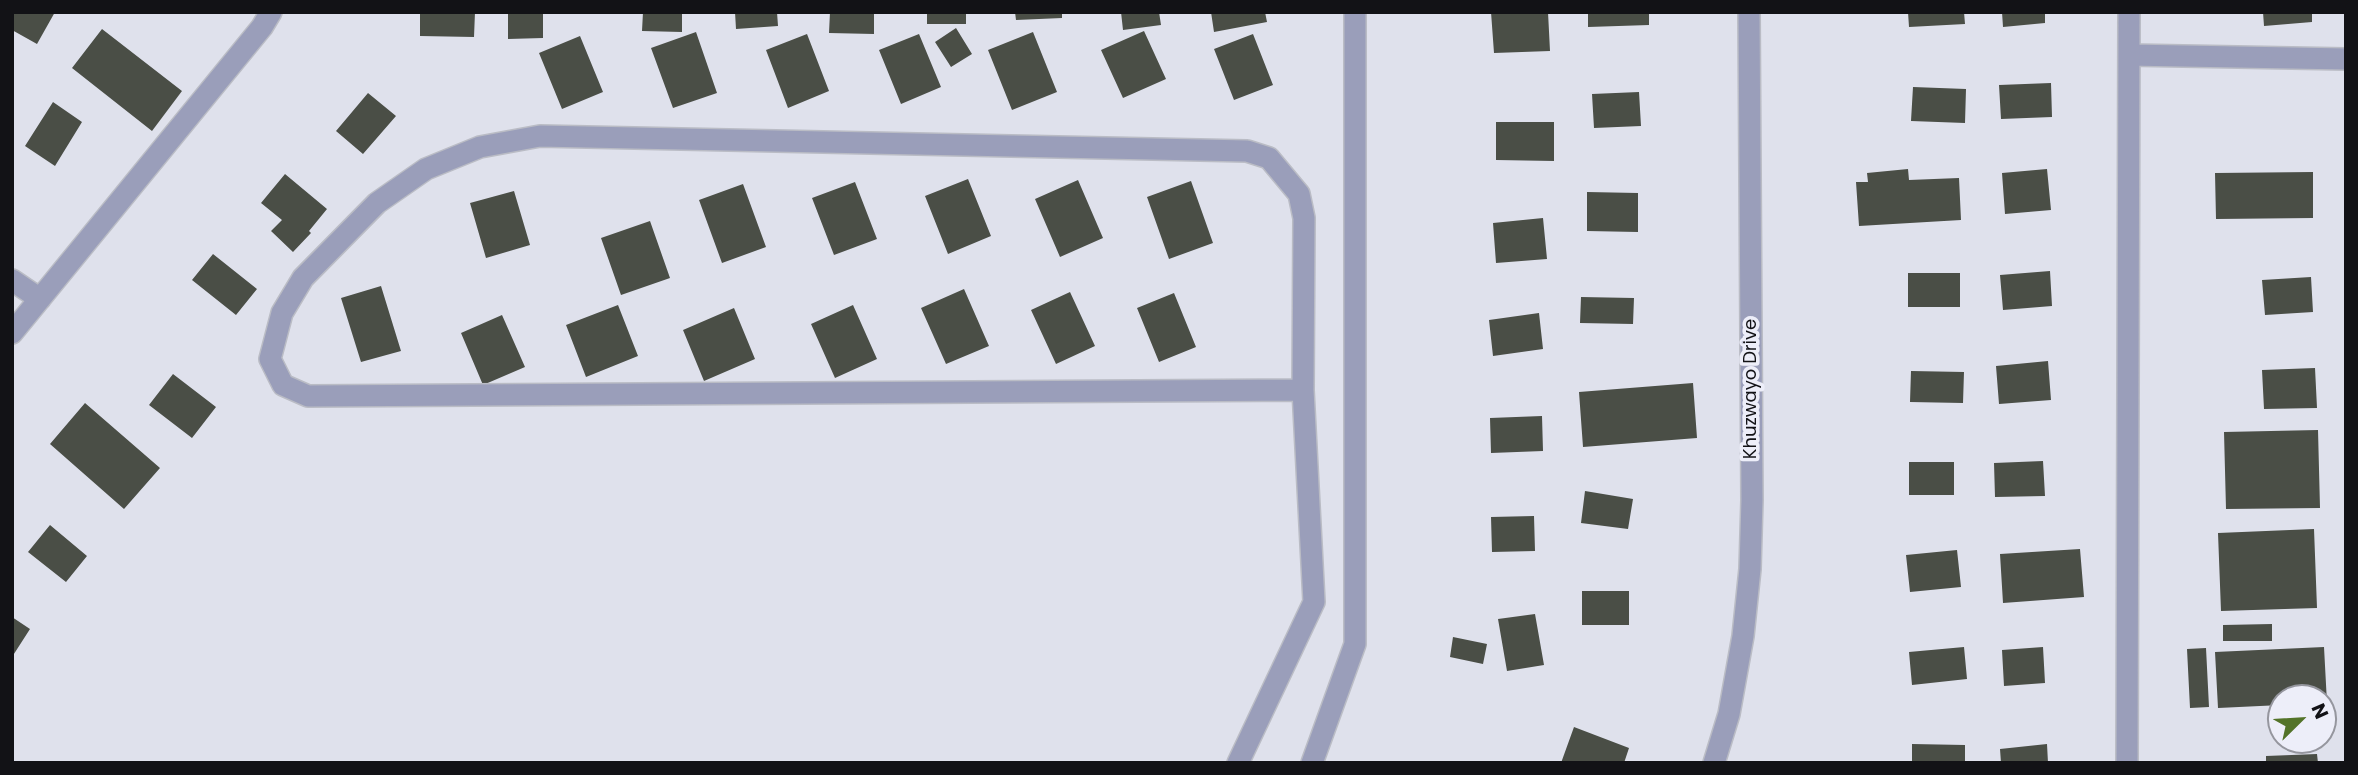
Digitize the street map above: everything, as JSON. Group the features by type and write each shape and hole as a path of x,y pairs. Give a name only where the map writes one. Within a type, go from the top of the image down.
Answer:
{"street":[{"path":"12,332 262,27 271,12"},
{"path":"1312,763 1354,644 1355,12"},
{"name":"Khuzwayo Drive","path":"1714,763 1729,714 1743,636 1750,569 1752,500 1749,12"},
{"path":"2127,763 2129,12"},
{"path":"2129,55 2346,59"},
{"path":"1238,763 1314,602 1303,390 1304,218 1299,194 1269,158 1247,152 540,136 480,147 426,169 377,203 303,278 282,313 270,359 283,386 308,396 1303,390"},
{"path":"12,280 40,299"}],"building":[{"path":"12,12 55,12 37,44 12,30"},
{"path":"420,12 475,12 474,37 420,36"},
{"path":"508,12 543,12 543,38 508,39"},
{"path":"643,12 682,12 682,32 642,31"},
{"path":"735,12 777,12 778,26 736,29"},
{"path":"830,12 874,12 874,34 829,33"},
{"path":"927,12 966,12 966,24 927,24"},
{"path":"1015,12 1062,12 1062,18 1016,20"},
{"path":"1121,12 1159,12 1161,25 1123,30"},
{"path":"1211,12 1265,12 1267,22 1214,32"},
{"path":"1491,12 1548,12 1550,51 1494,53"},
{"path":"1588,12 1649,12 1649,25 1588,27"},
{"path":"1908,12 1964,12 1965,24 1909,27"},
{"path":"2002,12 2045,12 2045,23 2003,27"},
{"path":"2263,12 2312,12 2312,22 2264,26"},
{"path":"956,28 972,54 951,67 935,42"},
{"path":"102,29 182,91 152,131 72,68"},
{"path":"1144,31 1166,79 1123,98 1101,50"},
{"path":"696,32 717,93 673,108 651,48"},
{"path":"1033,32 1057,92 1012,110 988,50"},
{"path":"807,34 829,91 788,108 766,50"},
{"path":"919,34 941,87 901,104 879,50"},
{"path":"1253,34 1273,85 1234,100 1214,49"},
{"path":"580,36 603,92 562,109 539,53"},
{"path":"2051,83 2052,117 2001,119 1999,85"},
{"path":"1913,87 1966,89 1965,123 1911,121"},
{"path":"1639,92 1641,126 1594,128 1592,94"},
{"path":"368,93 396,116 363,154 336,131"},
{"path":"53,102 82,122 55,166 25,146"},
{"path":"1496,122 1554,122 1554,161 1496,160"},
{"path":"1908,169 1909,180 1959,178 1961,220 1859,226 1856,182 1868,182 1867,173"},
{"path":"2047,169 2051,210 2005,214 2002,173"},
{"path":"2313,172 2313,218 2216,219 2215,173"},
{"path":"285,174 327,209 309,231 311,233 293,252 271,231 282,220 261,203"},
{"path":"968,179 991,236 948,254 925,196"},
{"path":"1078,180 1103,238 1060,257 1035,199"},
{"path":"1191,181 1213,243 1169,259 1147,197"},
{"path":"855,182 877,239 834,255 812,198"},
{"path":"743,184 766,247 722,263 699,200"},
{"path":"514,191 530,245 486,258 470,203"},
{"path":"1587,192 1638,193 1638,232 1587,231"},
{"path":"1543,218 1547,259 1496,263 1493,223"},
{"path":"650,221 670,278 621,295 601,238"},
{"path":"213,254 257,289 236,315 192,280"},
{"path":"2050,271 2052,306 2003,310 2000,275"},
{"path":"1908,273 1960,273 1960,307 1908,307"},
{"path":"2311,277 2313,312 2265,315 2262,280"},
{"path":"381,286 401,351 361,362 341,298"},
{"path":"964,289 989,346 946,364 921,308"},
{"path":"1070,292 1095,346 1056,364 1031,310"},
{"path":"1174,293 1196,347 1159,362 1137,308"},
{"path":"1581,297 1634,298 1633,324 1580,323"},
{"path":"618,305 638,356 586,377 566,325"},
{"path":"853,305 877,359 835,378 811,324"},
{"path":"734,308 755,359 704,381 683,330"},
{"path":"1539,313 1543,349 1493,356 1489,320"},
{"path":"502,315 525,367 483,385 461,333"},
{"path":"2048,361 2051,400 1999,404 1996,366"},
{"path":"2315,368 2317,408 2264,409 2262,370"},
{"path":"1911,371 1964,372 1963,403 1910,402"},
{"path":"173,374 216,407 192,438 149,405"},
{"path":"1693,383 1697,438 1583,447 1579,392"},
{"path":"85,403 160,468 124,509 50,444"},
{"path":"1542,416 1543,451 1491,453 1490,418"},
{"path":"2318,430 2320,508 2226,509 2224,432"},
{"path":"2043,461 2045,496 1995,497 1994,463"},
{"path":"1909,462 1954,462 1954,495 1909,495"},
{"path":"1585,491 1633,499 1628,529 1581,523"},
{"path":"1534,516 1535,551 1492,552 1491,517"},
{"path":"50,525 87,556 66,582 28,552"},
{"path":"2314,529 2317,608 2221,611 2218,533"},
{"path":"2080,549 2084,597 2003,603 2000,554"},
{"path":"1957,550 1961,587 1910,592 1906,555"},
{"path":"1582,591 1629,591 1629,625 1582,625"},
{"path":"1535,614 1544,665 1507,671 1498,619"},
{"path":"12,617 30,629 12,657"},
{"path":"2272,624 2272,641 2223,641 2223,625"},
{"path":"1453,637 1487,644 1483,664 1450,657"},
{"path":"1964,647 1967,679 1912,685 1909,652"},
{"path":"2043,647 2045,683 2004,686 2002,650"},
{"path":"2324,647 2326,684 2267,684 2267,706 2218,708 2215,652"},
{"path":"2206,648 2209,707 2190,708 2187,649"},
{"path":"1574,727 1629,748 1624,763 1561,763"},
{"path":"1912,744 1965,745 1965,763 1912,763"},
{"path":"2047,744 2048,763 2001,763 2000,749"},
{"path":"2317,754 2318,763 2266,763 2266,756"}]}
